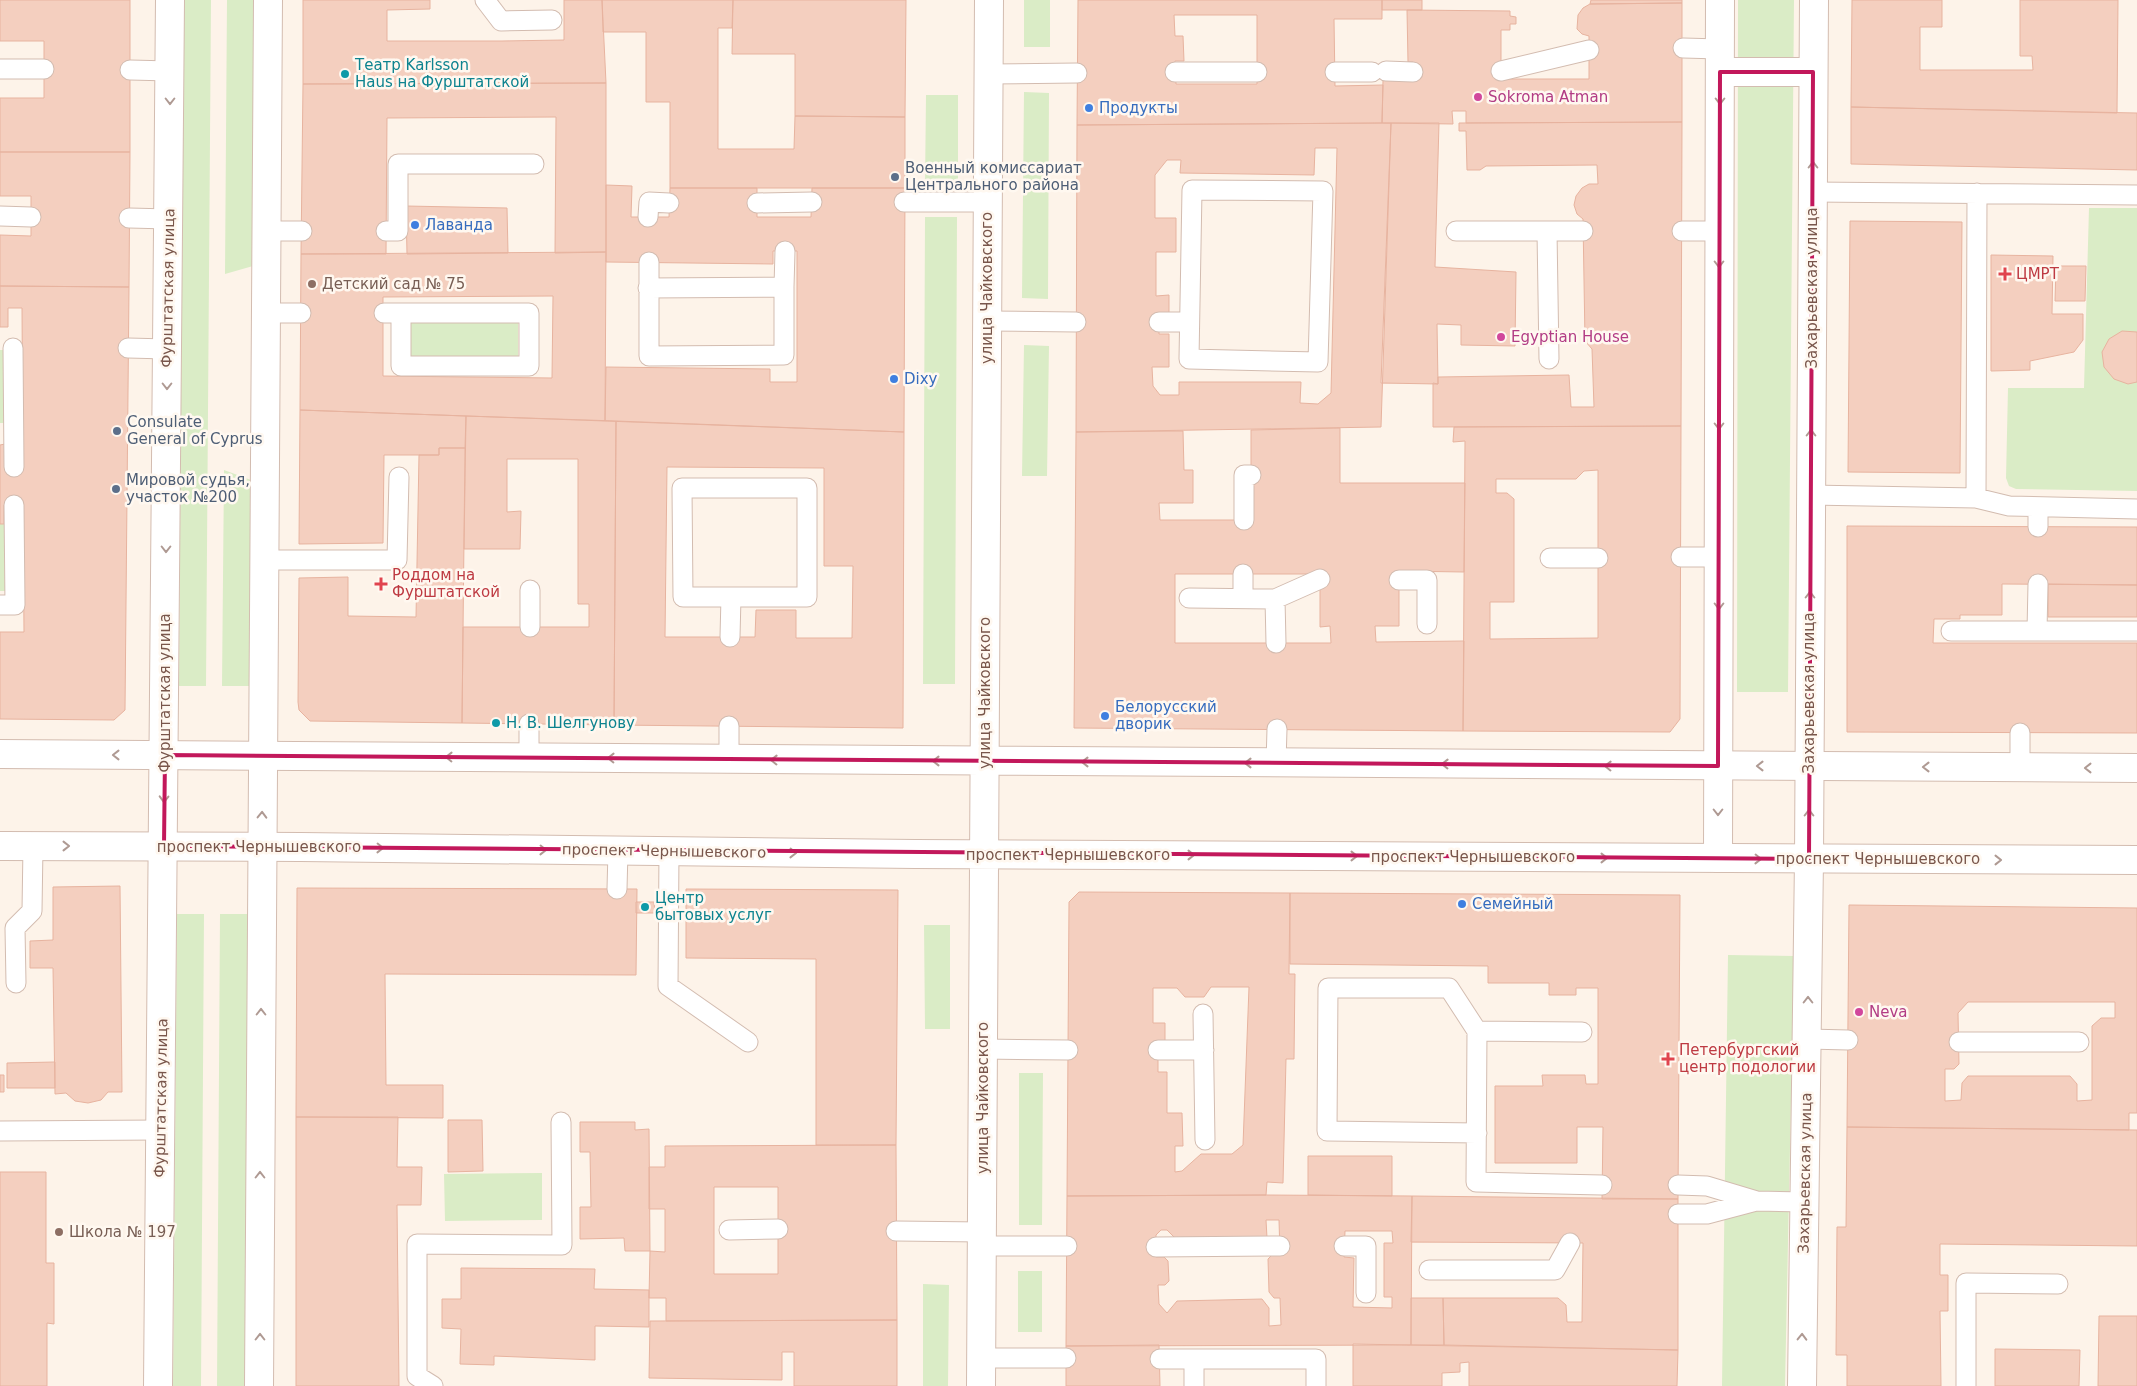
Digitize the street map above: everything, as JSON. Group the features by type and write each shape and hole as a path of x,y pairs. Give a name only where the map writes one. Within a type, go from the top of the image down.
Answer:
{"street":[{"name":"Фурштатская улица","path":"158,1386 165,755 170,0"},
{"path":"259,1386 268,0"},
{"name":"улица Чайковского","path":"981,1386 988,0"},
{"path":"1718,858 1720,0"},
{"name":"Захарьевская улица","path":"1802,1386 1808,1039 1814,0"},
{"path":"1720,61 1813,72"},
{"path":"0,754 2137,768"},
{"name":"проспект Чернышевского","path":"0,846 985,854 2137,860"}],"lane":[{"path":"485,0 502,21 552,20"},
{"path":"1683,48 1720,61"},
{"path":"1501,71 1589,50"},
{"path":"0,69 44,69"},
{"path":"130,70 170,70"},
{"path":"1175,72 1257,72"},
{"path":"1335,72 1414,72"},
{"path":"988,74 1077,73"},
{"path":"386,232 398,231 398,164 534,164"},
{"path":"1192,190 1323,191 1318,362 1189,359 1189,322 1192,190"},
{"path":"1812,192 2137,195"},
{"path":"1976,193 1976,498"},
{"path":"648,217 649,202 669,203"},
{"path":"757,203 788,210 812,202"},
{"path":"904,202 987,202"},
{"path":"0,216 31,217"},
{"path":"129,218 169,219"},
{"path":"266,231 302,231"},
{"path":"1456,231 1583,231"},
{"path":"1547,231 1549,358"},
{"path":"1682,231 1719,231"},
{"path":"649,262 649,356 784,355 785,251"},
{"path":"648,288 784,287"},
{"path":"266,313 301,314"},
{"path":"392,313 529,314 529,366 401,366 392,313"},
{"path":"987,321 1076,322"},
{"path":"1159,322 1189,322"},
{"path":"12,345 7,434 14,467"},
{"path":"128,348 167,349"},
{"path":"1244,520 1244,474 1251,475"},
{"path":"264,560 397,560 399,477"},
{"path":"682,488 807,488 807,597 731,597 683,597 682,488"},
{"path":"1810,495 1976,498 2009,506 2137,509"},
{"path":"0,605 15,605 14,505"},
{"path":"2038,506 2038,527"},
{"path":"1681,557 1719,557"},
{"path":"1550,558 1598,558"},
{"path":"1243,598 1244,574"},
{"path":"1189,598 1276,599 1320,579"},
{"path":"1399,580 1426,580 1427,624"},
{"path":"2027,635 2038,584"},
{"path":"530,590 530,627"},
{"path":"730,637 731,597"},
{"path":"1276,599 1276,643"},
{"path":"1951,631 2027,635 2137,631"},
{"path":"529,724 529,758"},
{"path":"729,726 729,759"},
{"path":"1276,729 1276,763"},
{"path":"2020,733 2020,768"},
{"path":"16,983 15,928 32,911 33,846"},
{"path":"617,889 618,851"},
{"path":"669,851 668,986 748,1042"},
{"path":"1477,1133 1327,1131 1328,988 1449,988 1477,1030 1477,1133 1476,1182 1602,1184"},
{"path":"1203,1014 1205,1140"},
{"path":"1477,1030 1582,1032"},
{"path":"1808,1039 1848,1040"},
{"path":"1959,1042 2079,1042"},
{"path":"984,1050 1068,1050"},
{"path":"1158,1050 1204,1050"},
{"path":"433,1386 417,1376 417,1244 562,1245 561,1122"},
{"path":"0,1131 161,1130"},
{"path":"1678,1185 1707,1186 1757,1201 1804,1202"},
{"path":"1678,1214 1707,1214 1757,1201"},
{"path":"729,1230 778,1229"},
{"path":"896,1231 1067,1246"},
{"path":"1429,1270 1555,1270 1570,1242"},
{"path":"1156,1247 1280,1246"},
{"path":"1344,1246 1366,1246 1366,1293"},
{"path":"1966,1386 1966,1283 2058,1284"},
{"path":"982,1358 1066,1358"},
{"path":"1160,1359 1316,1359 1316,1386"},
{"path":"1194,1359 1194,1386"}],"highlighted area":[{"path":"1720,72 1813,72 1809,859 164,846 165,755 1718,766"}],"green space":[{"path":"184,0 211,0 206,686 179,686"},
{"path":"227,0 254,0 253,266 225,274"},
{"path":"1024,0 1050,0 1050,47 1024,47"},
{"path":"1738,0 1794,0 1788,692 1737,692"},
{"path":"1024,92 1049,93 1048,299 1022,298"},
{"path":"926,95 958,95 958,184 925,185"},
{"path":"2089,208 2137,208 2137,491 2016,489 2009,486 2006,478 2008,388 2084,388"},
{"path":"925,217 957,217 955,684 923,684"},
{"path":"410,321 518,321 518,358 410,358"},
{"path":"1024,345 1049,346 1047,476 1022,476"},
{"path":"0,350 4,350 4,423 0,423"},
{"path":"224,470 251,480 250,686 222,686"},
{"path":"0,524 4,524 5,591 0,591"},
{"path":"177,914 204,914 201,1386 173,1386"},
{"path":"220,914 248,914 245,1386 217,1386"},
{"path":"924,925 950,925 950,1029 925,1029"},
{"path":"1728,955 1794,956 1785,1386 1722,1386"},
{"path":"1019,1073 1043,1073 1042,1225 1019,1225"},
{"path":"542,1173 542,1220 445,1221 444,1174"},
{"path":"1018,1271 1042,1271 1042,1332 1018,1332"},
{"path":"923,1284 949,1285 948,1386 923,1386"}],"building":[{"path":"0,0 130,0 130,152 0,152 0,98 44,98 44,41 0,41"},
{"path":"303,0 430,0 430,9 387,10 387,41 502,41 564,40 564,0 602,0 606,83 303,84"},
{"path":"602,0 733,0 732,28 718,28 718,149 794,149 795,116 905,117 905,188 670,188 670,102 646,102 646,32 603,32"},
{"path":"733,0 906,0 905,117 795,116 795,54 732,54"},
{"path":"1078,0 1382,0 1382,19 1334,19 1335,86 1383,85 1382,123 1077,125","holes":["1174,15 1257,15 1257,84 1176,84 1175,61 1184,61 1183,36 1175,36"]},
{"path":"1382,0 1422,0 1422,10 1382,10"},
{"path":"1591,0 1682,0 1682,3 1590,4"},
{"path":"1852,0 1942,0 1942,27 1920,27 1920,70 2033,70 2032,56 2020,56 2020,0 2118,0 2117,113 1851,107"},
{"path":"1682,3 1682,122 1466,123 1466,111 1452,111 1453,124 1382,123 1383,80 1414,80 1413,62 1408,62 1407,10 1510,11 1510,16 1516,17 1516,24 1510,24 1510,30 1501,30 1501,79 1589,79 1589,36 1582,34 1577,29 1578,15 1583,8 1590,4"},
{"path":"606,83 606,252 555,253 556,117 387,118 386,254 301,254 303,84"},
{"path":"1851,107 2137,113 2137,170 1851,164"},
{"path":"1682,122 1681,426 1433,427 1433,383 1438,384 1438,377 1569,375 1571,407 1594,407 1592,349 1585,341 1583,219 1577,214 1574,205 1576,196 1582,188 1589,184 1598,184 1597,165 1486,166 1480,170 1467,170 1466,131 1459,131 1459,123"},
{"path":"1391,123 1381,427 1076,432 1077,125","holes":["1315,148 1337,148 1331,393 1318,404 1300,403 1301,382 1179,382 1179,395 1160,395 1153,386 1152,367 1169,367 1169,334 1159,334 1159,322 1169,313 1169,295 1156,296 1156,252 1176,252 1176,218 1155,218 1155,175 1167,160 1181,160 1180,173 1314,175"]},
{"path":"1391,123 1439,123 1435,267 1516,272 1515,346 1461,345 1461,325 1437,324 1438,384 1381,383"},
{"path":"0,152 130,152 129,287 0,286 0,235 31,236 31,196 0,196"},
{"path":"606,185 632,186 631,217 669,217 670,188 757,188 757,217 811,217 812,188 905,188 904,432 605,421 606,367 770,369 770,382 797,382 797,251 773,251 773,264 606,262"},
{"path":"406,206 507,208 508,253 407,254"},
{"path":"1850,221 1962,222 1960,473 1848,472"},
{"path":"606,252 605,421 300,410 301,254","holes":["553,296 552,378 383,376 383,297"]},
{"path":"1991,255 2053,256 2052,314 2083,314 2083,340 2074,352 2030,361 2030,370 1991,371"},
{"path":"2056,266 2086,266 2085,301 2055,301"},
{"path":"0,286 129,287 125,710 114,720 0,719 0,632 24,632 23,505 4,505 4,524 0,524 0,445 5,444 23,467 22,308 8,308 8,327 0,327"},
{"path":"2122,331 2137,332 2137,382 2128,384 2114,379 2104,367 2102,352 2109,339"},
{"path":"300,410 466,416 465,448 439,448 439,455 384,455 383,543 299,544"},
{"path":"466,416 616,421 614,725 462,723 463,627 589,627 589,604 578,604 578,459 507,459 507,512 521,511 520,549 464,549"},
{"path":"616,421 904,432 903,728 614,725","holes":["667,467 824,468 824,566 853,566 852,638 796,638 796,610 756,610 755,637 665,637"]},
{"path":"1681,426 1680,719 1670,732 1463,731 1465,441 1453,442 1454,427","holes":["1598,470 1598,638 1490,639 1490,602 1514,602 1514,499 1507,493 1496,493 1496,479 1576,479 1584,471"]},
{"path":"1340,428 1340,483 1465,483 1464,572 1399,571 1399,626 1375,626 1376,642 1464,641 1463,731 1074,728 1076,432 1183,431 1184,470 1193,470 1193,503 1159,503 1160,520 1251,520 1251,430","holes":["1175,574 1320,574 1320,627 1330,626 1331,643 1175,643"]},
{"name":"Роддом на Фурштатской","path":"439,448 465,448 462,723 310,721 299,710 298,702 299,578 348,577 348,616 416,617 419,455 439,455"},
{"path":"1847,526 2137,527 2137,585 2002,584 2002,615 1960,615 1960,619 1934,619 1933,643 2137,643 2137,733 1847,732"},
{"path":"2048,584 2137,585 2137,617 2048,617"},
{"path":"120,886 122,1092 108,1092 101,1100 88,1103 75,1101 66,1093 55,1094 53,968 30,968 30,941 53,940 53,887"},
{"path":"297,888 637,889 636,975 385,974 386,1085 443,1085 443,1118 296,1117"},
{"path":"686,889 898,890 896,1145 816,1145 816,959 686,958"},
{"path":"1079,892 1290,893 1289,974 1295,974 1294,1059 1286,1059 1283,1183 1267,1182 1266,1195 1067,1196 1069,902","holes":["1211,987 1249,987 1243,1145 1232,1154 1201,1154 1182,1171 1175,1172 1175,1146 1183,1146 1182,1113 1167,1113 1167,1072 1158,1072 1158,1041 1165,1041 1165,1023 1153,1023 1153,988 1177,988 1185,997 1204,997"]},
{"path":"1290,893 1680,895 1678,1199 1602,1199 1603,1127 1577,1127 1577,1163 1495,1163 1495,1086 1543,1086 1542,1075 1585,1075 1586,1084 1598,1084 1598,988 1576,988 1576,995 1549,995 1549,983 1488,983 1488,966 1290,964"},
{"name":"Центр бытовых услуг","path":"636,902 654,902 655,913 636,913"},
{"path":"1849,905 2137,908 2137,1113 2129,1113 2129,1130 1847,1127","holes":["1968,1002 2115,1002 2115,1018 2101,1018 2092,1026 2092,1100 2077,1101 2077,1084 2070,1076 1968,1076 1962,1083 1961,1100 1945,1101 1945,1069 1954,1069 1959,1064 1958,1013"]},
{"path":"55,1062 55,1088 7,1088 7,1063"},
{"path":"0,1075 4,1075 4,1092 0,1092"},
{"path":"296,1117 398,1117 397,1167 422,1167 421,1205 397,1205 399,1386 296,1386"},
{"path":"448,1120 482,1120 483,1171 448,1172"},
{"path":"580,1122 635,1122 635,1130 649,1129 650,1251 625,1251 624,1238 580,1239 580,1207 591,1207 590,1152 580,1152"},
{"path":"1847,1127 2137,1130 2137,1246 1940,1244 1940,1275 1948,1275 1948,1311 1940,1311 1941,1386 1847,1386 1847,1355 1836,1355 1837,1227 1846,1227"},
{"path":"896,1145 897,1320 666,1321 666,1298 649,1298 650,1251 665,1252 665,1209 649,1209 649,1167 665,1167 665,1146","holes":["714,1187 778,1187 778,1274 714,1274"]},
{"path":"1308,1156 1392,1156 1392,1196 1308,1195"},
{"path":"0,1172 46,1172 46,1263 54,1263 54,1324 47,1323 47,1386 0,1386"},
{"path":"1067,1196 1412,1196 1411,1345 1066,1346","holes":["1266,1220 1279,1220 1280,1254 1273,1254 1268,1259 1269,1292 1274,1298 1280,1298 1281,1325 1269,1326 1269,1308 1262,1299 1177,1301 1167,1313 1159,1304 1158,1285 1165,1285 1169,1281 1168,1261 1164,1257 1156,1257 1156,1235 1161,1230 1167,1230 1177,1240 1267,1238","1345,1231 1392,1231 1393,1243 1384,1243 1384,1297 1392,1297 1392,1308 1353,1307 1354,1258 1344,1257"]},
{"path":"1412,1196 1678,1199 1678,1350 1444,1345 1443,1298 1558,1298 1566,1305 1567,1322 1582,1322 1583,1243 1411,1242"},
{"path":"461,1268 595,1269 594,1289 649,1290 649,1327 595,1326 595,1360 494,1356 494,1365 460,1364 461,1329 442,1328 442,1299 461,1299"},
{"path":"1411,1298 1443,1298 1444,1345 1411,1345"},
{"path":"2099,1316 2137,1316 2137,1386 2098,1386"},
{"path":"897,1320 897,1386 794,1386 794,1352 782,1352 782,1380 649,1378 650,1321"},
{"path":"1353,1344 1678,1350 1677,1386 1469,1386 1469,1362 1460,1363 1460,1372 1442,1373 1442,1386 1353,1386"},
{"path":"1159,1345 1160,1386 1066,1386 1066,1346"},
{"path":"1995,1349 2080,1350 2079,1386 1995,1386"}],"place":[{"name":"Театр Karlsson Haus на Фурштатской","path":"345,74"},
{"name":"Sokroma Atman","path":"1478,97"},
{"name":"Продукты","path":"1089,108"},
{"name":"Военный комиссариат Центрального района","path":"895,177"},
{"name":"Лаванда","path":"415,225"},
{"name":"ЦМРТ","path":"2005,274"},
{"name":"Детский сад № 75","path":"312,284"},
{"name":"Egyptian House","path":"1501,337"},
{"name":"Dixy","path":"894,379"},
{"name":"Consulate General of Cyprus","path":"117,431"},
{"name":"Мировой судья, участок №200","path":"116,489"},
{"name":"Роддом на Фурштатской","path":"381,584"},
{"name":"Белорусский дворик","path":"1105,716"},
{"name":"Н. В. Шелгунову","path":"496,723"},
{"name":"Семейный","path":"1462,904"},
{"name":"Центр бытовых услуг","path":"645,907"},
{"name":"Neva","path":"1859,1012"},
{"name":"Петербургский центр подологии","path":"1668,1059"},
{"name":"Школа № 197","path":"59,1232"}]}
